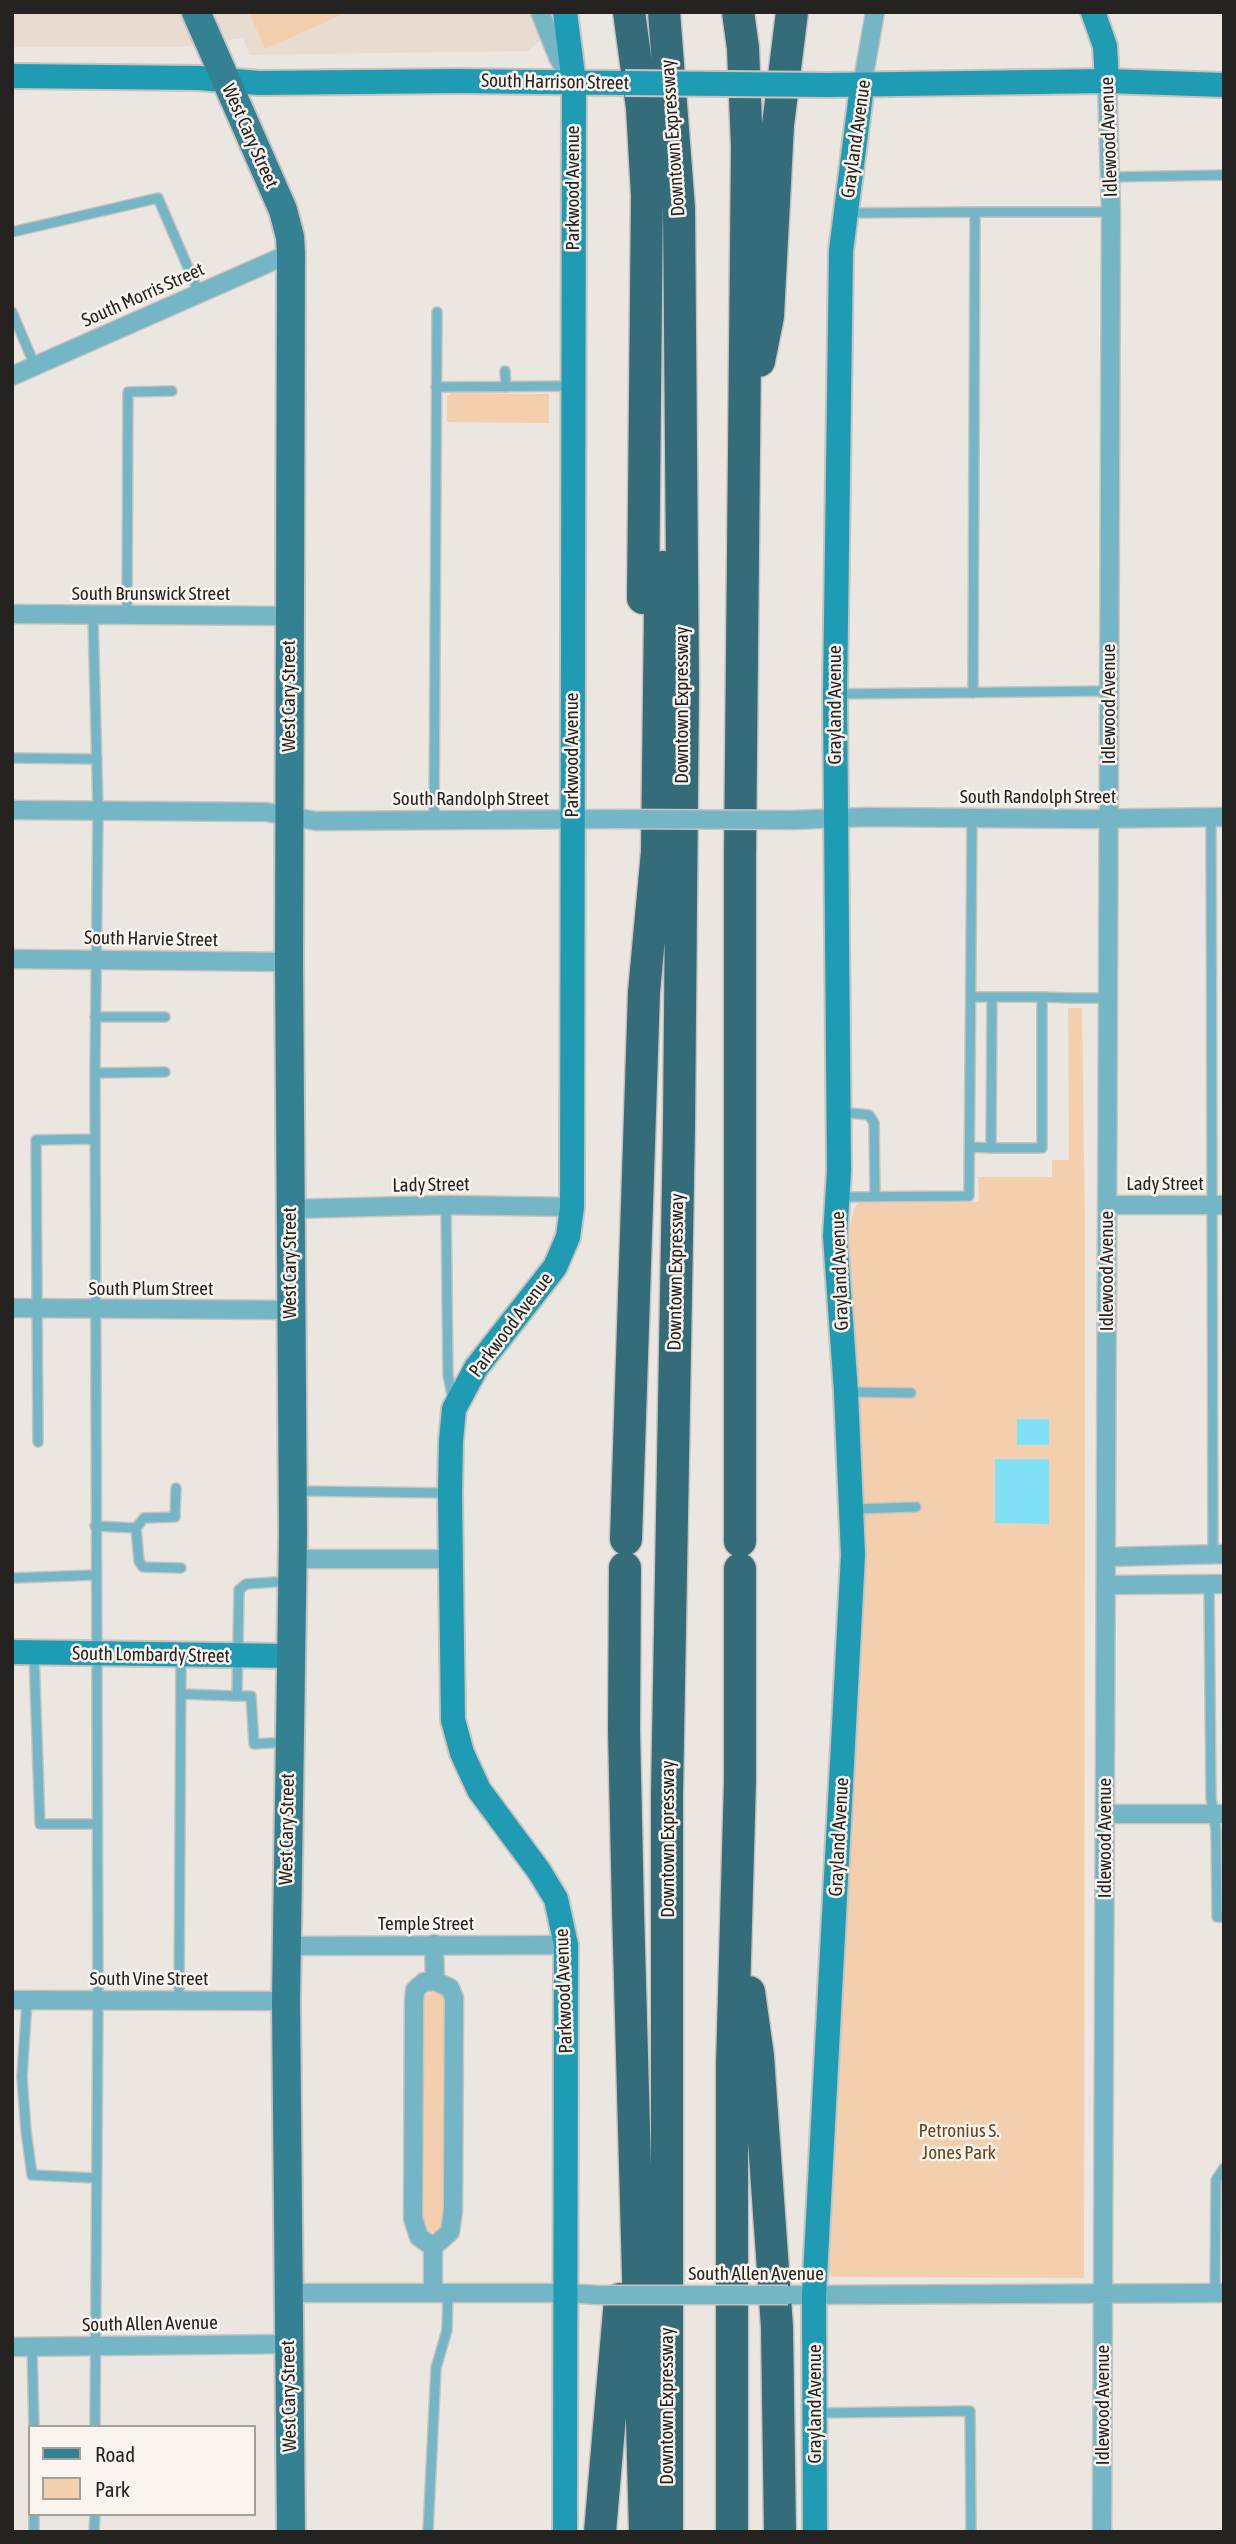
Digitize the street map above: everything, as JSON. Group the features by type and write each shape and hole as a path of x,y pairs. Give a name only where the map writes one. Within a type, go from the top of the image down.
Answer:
{"highway":[{"path":"629,12 642,108 647,195 640,913 644,992"},
{"name":"Downtown Expressway","path":"664,12 679,208 683,698 679,1126 667,1795 667,2532"},
{"path":"732,2532 732,2065 740,1781 740,855 747,147 743,47 738,12"},
{"path":"745,431 768,316 778,125 792,12"},
{"path":"645,2532 624,1743 625,1553 644,992 657,852 660,612 680,294"},
{"path":"737,1911 758,2056 777,2327 780,2532"},
{"path":"600,2532 619,2331 632,2060"}],"main road":[{"name":"West Cary Street","path":"196,12 283,210 291,253 289,1310 292,1570 286,1947 291,2532"}],"street":[{"path":"540,12 558,57 574,83"},
{"name":"Parkwood Avenue","path":"565,12 574,83 572,1207 568,1237 555,1268 476,1368 454,1409 450,1493 453,1720 462,1753 480,1790 539,1871 555,1899 566,1945 565,2532"},
{"name":"Grayland Avenue","path":"815,2532 814,2295 853,1555 846,1392 835,1236 838,1112 835,694 841,251 862,86 875,12"},
{"name":"Idlewood Avenue","path":"1093,12 1105,46 1111,177 1102,2532"},
{"name":"South Harrison Street","path":"12,76 259,83 460,80 862,86 1107,80 1224,85"},
{"name":"South Morris Street","path":"12,376 291,253"},
{"name":"South Brunswick Street","path":"12,614 289,616"},
{"name":"South Randolph Street","path":"12,810 266,812 316,821 1218,817"},
{"name":"South Harvie Street","path":"12,959 289,962"},
{"name":"Lady Street","path":"290,1209 446,1205 572,1207"},
{"name":"Lady Street","path":"1107,1205 1218,1205"},
{"name":"South Plum Street","path":"12,1308 289,1310"},
{"path":"1106,1556 1218,1554"},
{"path":"292,1570 450,1559"},
{"path":"1106,1585 1216,1584"},
{"name":"South Lombardy Street","path":"23,1652 290,1656"},
{"path":"1105,1814 1219,1814"},
{"path":"434,1944 435,1981"},
{"name":"Temple Street","path":"286,1947 566,1945"},
{"path":"433,2247 450,2232 453,2203 454,1998 450,1988 435,1981 424,1982 415,1990 413,2218 419,2237 433,2247 440,2293"},
{"name":"South Vine Street","path":"20,2000 286,2001"},
{"name":"South Allen Avenue","path":"288,2293 1219,2293"},
{"name":"South Allen Avenue","path":"12,2347 288,2344"}],"lane":[{"path":"1111,177 1224,175"},
{"path":"12,232 158,198 199,293"},
{"path":"973,693 975,212"},
{"path":"846,213 1111,212"},
{"path":"12,312 35,366"},
{"path":"434,820 437,312"},
{"path":"505,371 506,387"},
{"path":"436,387 573,386"},
{"path":"127,615 128,392 172,391"},
{"path":"93,616 98,811 95,1073 98,2000 95,2425"},
{"path":"835,694 1109,691"},
{"path":"12,758 97,759"},
{"path":"1218,817 1218,1554"},
{"path":"838,1197 970,1196 972,818"},
{"path":"971,997 1108,998"},
{"path":"991,1148 992,997"},
{"path":"970,1147 1042,1148 1042,997"},
{"path":"96,1017 165,1017"},
{"path":"95,1073 165,1072"},
{"path":"838,1112 869,1115 873,1123 875,1196"},
{"path":"38,1442 36,1140 95,1139"},
{"path":"446,1205 448,1375 454,1409"},
{"path":"846,1392 911,1393"},
{"path":"176,1488 175,1517 144,1518 136,1528 139,1561 144,1567 181,1568"},
{"path":"292,1491 450,1493"},
{"path":"851,1509 916,1507"},
{"path":"95,1526 136,1528"},
{"path":"237,1696 239,1590 246,1584 292,1570"},
{"path":"12,1578 96,1575"},
{"path":"1216,1584 1211,1798 1219,1814 1216,1831 1217,1917 1224,1917"},
{"path":"23,1652 40,1824 97,1824"},
{"path":"179,2000 181,1655"},
{"path":"182,1693 251,1696 254,1744 288,1742"},
{"path":"20,2000 22,2077 32,2175 96,2178"},
{"path":"1219,2293 1216,2180 1224,2168"},
{"path":"428,2532 436,2368 447,2330 440,2293"},
{"path":"32,2347 34,2425"},
{"path":"815,2413 970,2411 971,2532"}],"shaded area":[{"path":"12,12 553,12 557,26 528,51 250,55 243,38 178,47 12,47"}],"green space":[{"path":"249,12 348,12 265,49"},
{"path":"452,393 549,394 549,423 447,422 447,397"},
{"name":"Petronius S. Jones Park","path":"1068,1008 1082,1008 1085,1234 1084,2278 832,2277 828,2270 862,1634 864,1518 849,1231 854,1208 858,1203 979,1202 978,1177 1052,1177 1052,1160 1069,1160"},
{"path":"432,1990 439,1990 447,2001 447,2218 441,2231 435,2233 428,2232 421,2222 422,1999"}],"water":[{"path":"1017,1419 1049,1419 1049,1445 1017,1445"},
{"path":"995,1459 1049,1459 1049,1524 995,1523"}]}
